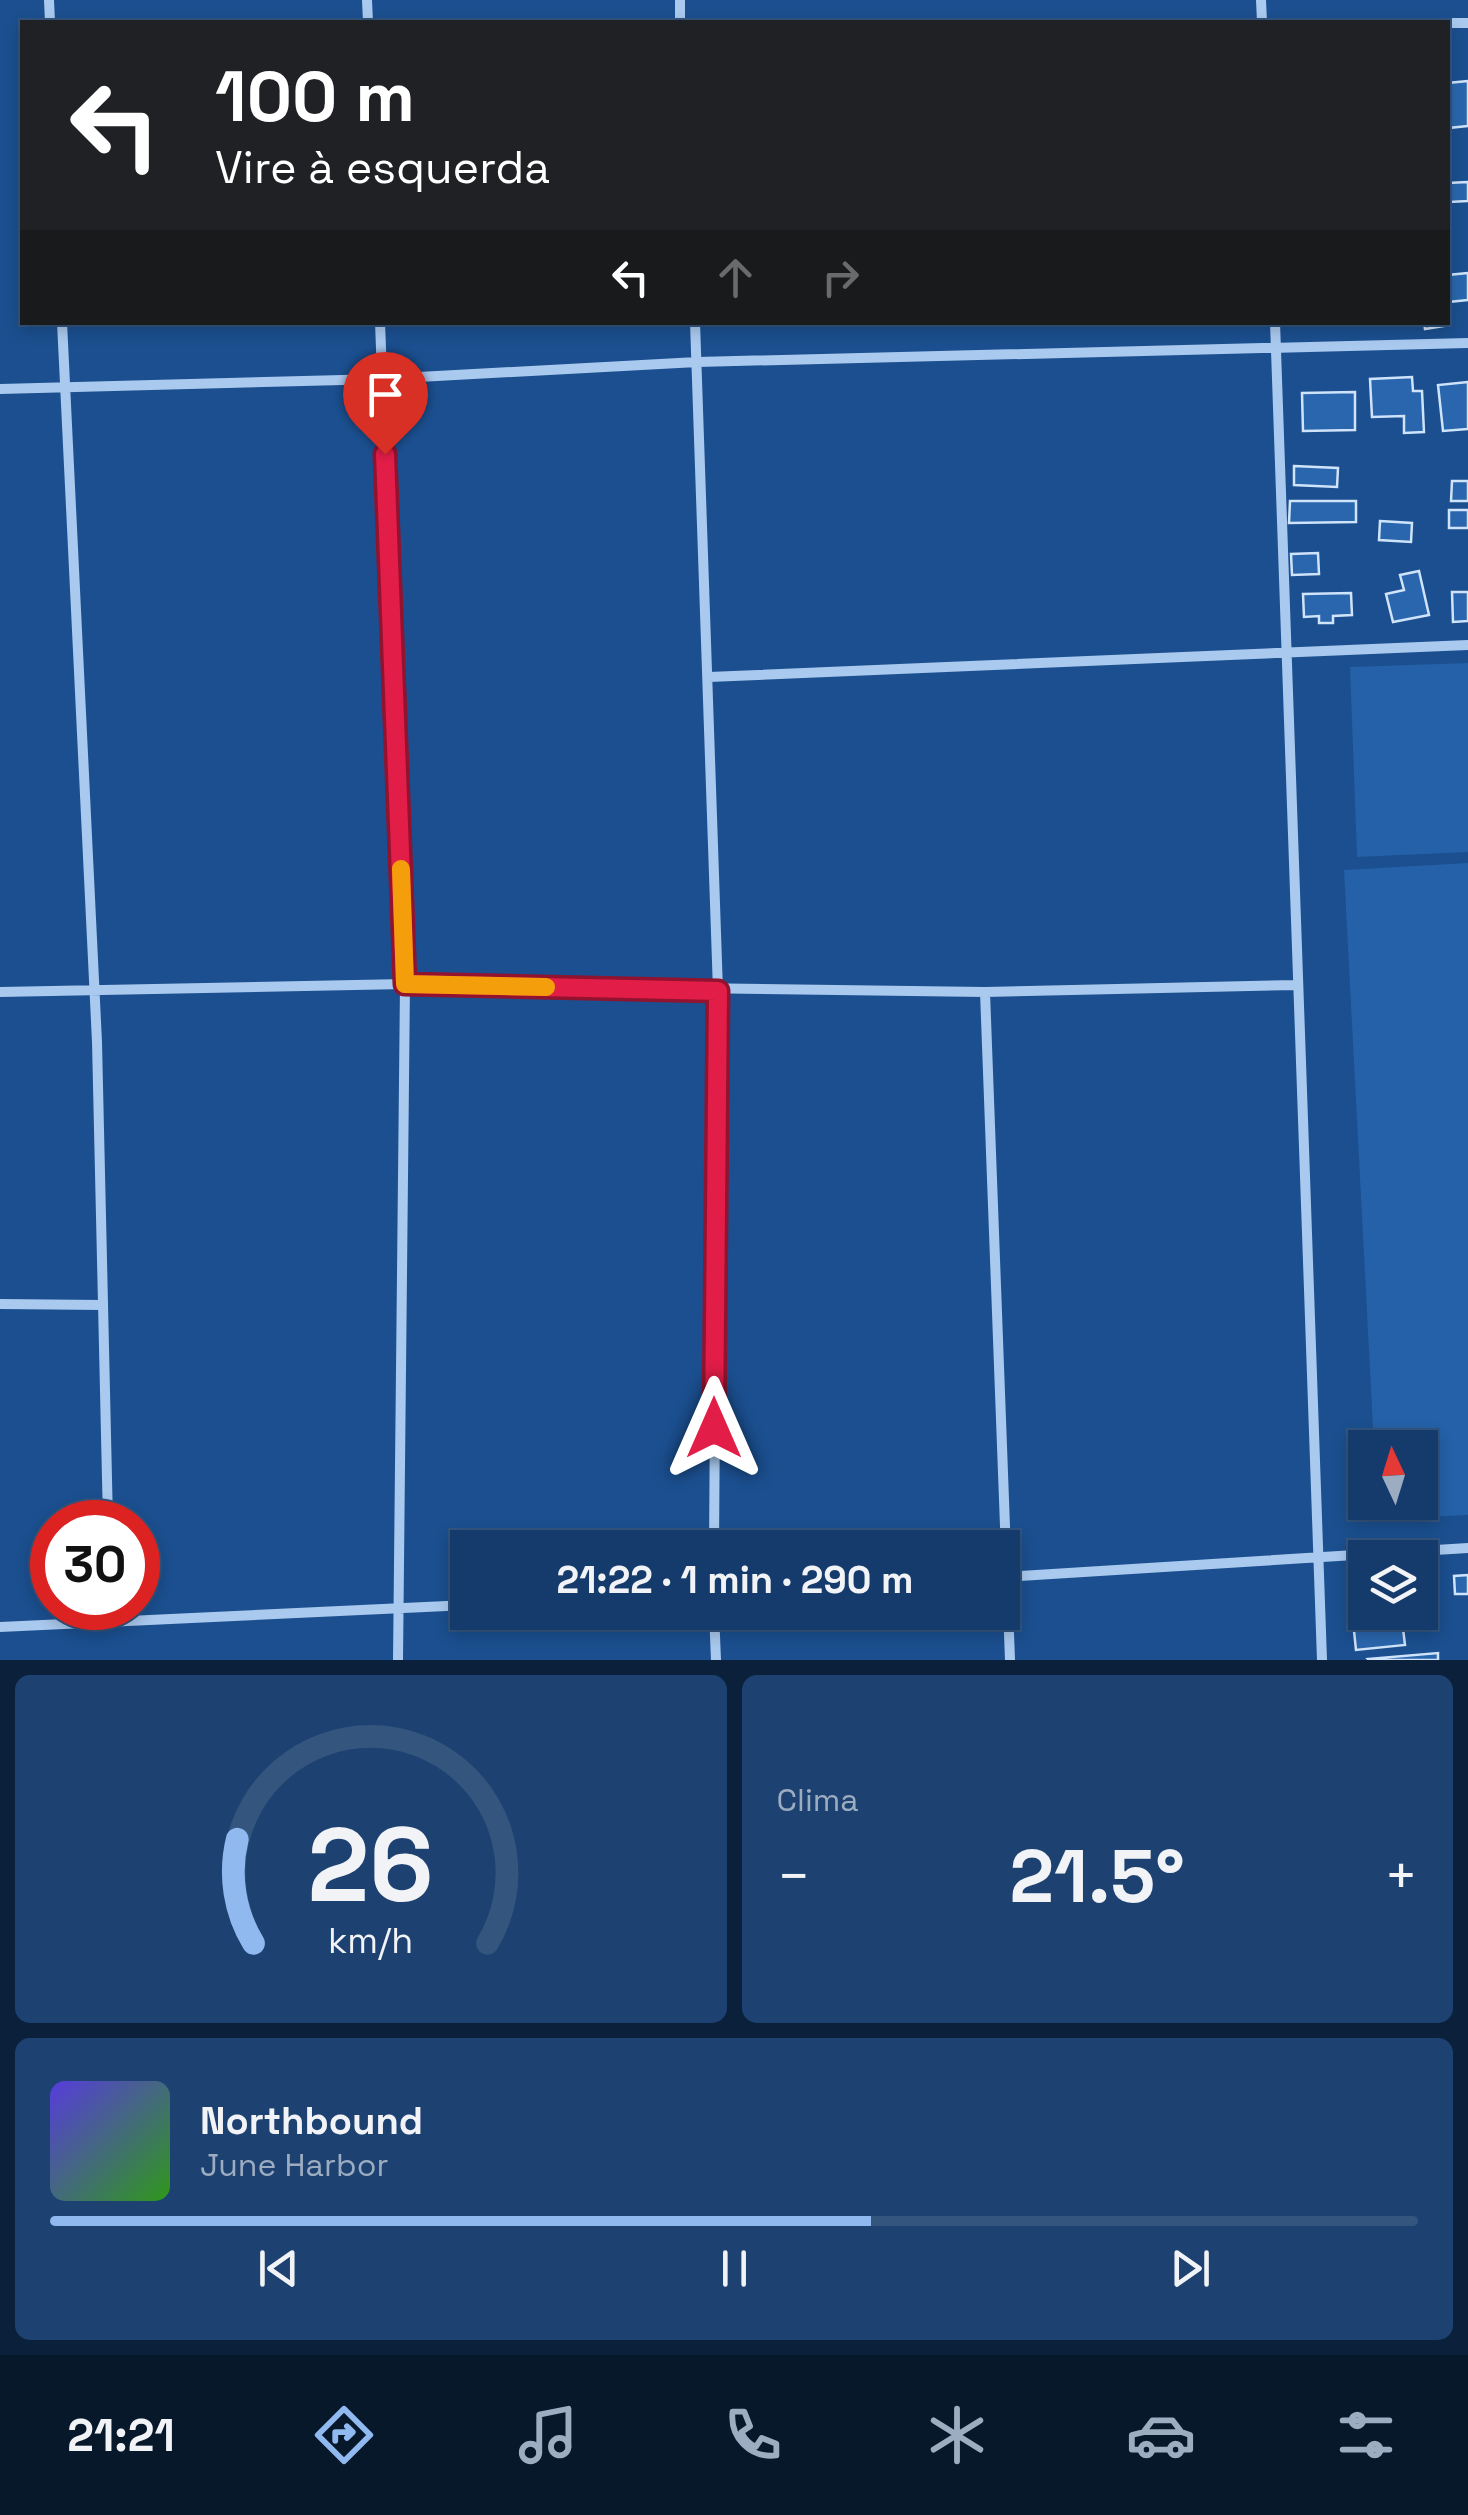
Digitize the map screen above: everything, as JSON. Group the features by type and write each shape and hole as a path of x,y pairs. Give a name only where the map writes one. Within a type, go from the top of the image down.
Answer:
{"street":[{"path":"62,325 94,991 107,1500"},
{"path":"380,325 405,984 398,1660"},
{"path":"695,325 718,991 714,1530"},
{"path":"1275,325 1322,1660"},
{"path":"0,388 382,378 698,362 1468,343"},
{"path":"708,677 1468,645"},
{"path":"0,992 405,984 985,992 1296,985"},
{"path":"985,992 1002,1530"},
{"path":"0,1304 102,1305"},
{"path":"1020,1576 1468,1548"},
{"path":"160,1620 450,1606"},
{"path":"0,1627 30,1626"},
{"path":"715,1630 716,1660"},
{"path":"1008,1630 1010,1660"}],"shaded area":[{"path":"1468,663 1468,852 1357,857 1350,667"},
{"path":"1468,863 1468,1515 1438,1516 1438,1430 1373,1430 1344,870"}],"building":[{"path":"1468,81 1468,126 1450,128 1450,83"},
{"path":"1468,182 1468,201 1450,202 1450,183"},
{"path":"1468,273 1468,300 1450,302 1450,275"},
{"path":"1412,377 1413,391 1422,391 1424,432 1404,433 1404,416 1372,417 1370,379"},
{"path":"1468,382 1468,429 1443,431 1438,385"},
{"path":"1355,392 1355,430 1303,431 1302,393"},
{"path":"1294,466 1338,468 1337,487 1294,485"},
{"path":"1452,481 1468,481 1468,501 1451,501"},
{"path":"1290,501 1356,501 1356,522 1289,523"},
{"path":"1449,510 1468,510 1468,528 1449,528"},
{"path":"1380,521 1412,523 1411,542 1379,540"},
{"path":"1318,553 1319,574 1292,575 1291,554"},
{"path":"1419,571 1429,615 1393,622 1386,594 1404,590 1400,575"},
{"path":"1452,592 1468,592 1468,621 1453,622"},
{"path":"1351,593 1352,615 1333,616 1333,623 1319,623 1319,616 1304,617 1303,594"},
{"path":"1468,1575 1468,1594 1455,1594 1454,1576"},
{"path":"1354,1630 1403,1630 1405,1645 1356,1650"},
{"path":"1438,1653 1438,1660 1368,1659"}],"slow traffic":[{"path":"401,869 405,984 546,987"}],"route":[{"path":"385,454 405,984 718,991 714,1428"}]}
